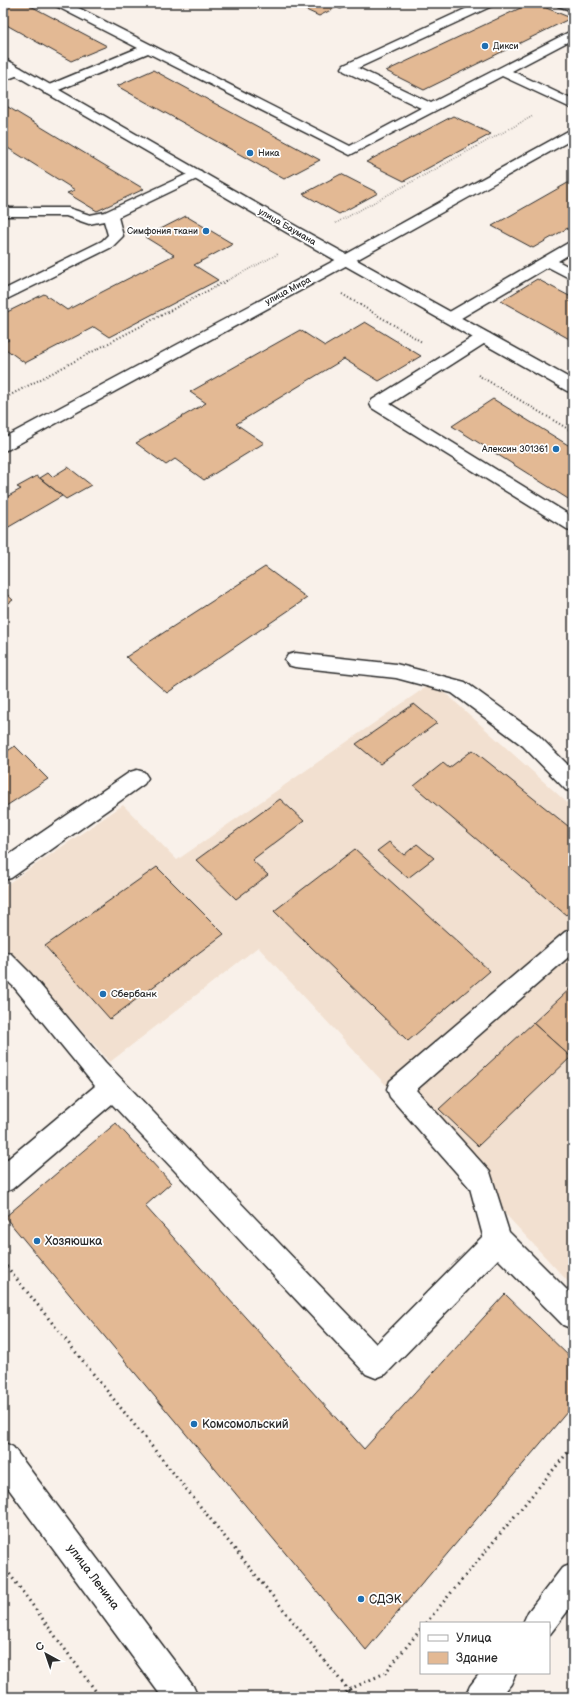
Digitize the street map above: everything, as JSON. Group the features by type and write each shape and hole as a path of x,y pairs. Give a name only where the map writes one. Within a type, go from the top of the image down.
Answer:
{"street":[{"path":"60,3 350,151 573,34"},
{"path":"431,108 348,68 488,3"},
{"path":"562,3 573,7"},
{"path":"49,90 148,48"},
{"name":"улица Баумана","path":"3,63 296,232 573,387"},
{"path":"3,77 17,71"},
{"path":"502,71 573,105"},
{"name":"улица Мира","path":"3,445 346,260 573,134"},
{"path":"3,209 7,212 68,212 89,220 110,215 196,174"},
{"path":"3,296 107,244 116,236 110,215"},
{"path":"450,318 573,246"},
{"path":"548,261 573,275"},
{"path":"484,337 378,404 573,525"},
{"path":"295,660 396,671 458,687 530,740 573,784"},
{"path":"3,871 137,778"},
{"path":"573,938 399,1089 481,1181 498,1240 573,1315"},
{"path":"3,960 22,980 96,1070 376,1364 498,1240"},
{"path":"3,1180 113,1087"},
{"name":"улица Ленина","path":"3,1456 182,1697"},
{"path":"540,1622 573,1579"},
{"path":"481,1697 499,1674"}],"path":[{"path":"3,1262 354,1697"},
{"path":"427,1622 573,1446"},
{"path":"3,1565 100,1697"},
{"path":"342,1697 348,1690 385,1673 420,1630"}],"shaded area":[{"path":"433,682 573,808 573,1287 258,947 110,1062 3,944 3,887 123,805 177,860"}],"building":[{"path":"3,3 25,3 107,46 71,61 3,23"},
{"path":"291,3 353,3 340,9 337,7 319,16"},
{"path":"531,3 571,18 424,90 386,71"},
{"path":"153,70 320,160 284,179 117,86"},
{"path":"3,104 144,189 97,211 67,193 75,190 3,145"},
{"path":"453,116 491,134 404,181 366,162"},
{"path":"341,174 378,193 339,214 303,194"},
{"path":"573,180 573,225 533,248 492,226"},
{"path":"186,216 233,244 194,265 218,280 109,337 94,327 25,363 3,347 3,343 9,340 3,336 3,314 44,294 67,310 174,255 145,237"},
{"path":"537,279 573,298 573,341 501,301"},
{"path":"365,322 421,356 379,381 344,359 236,424 264,443 204,480 175,459 166,465 136,443 206,403 190,392 300,330 325,346"},
{"path":"493,399 573,448 573,502 452,426"},
{"path":"68,467 91,485 66,499 40,478 48,473 52,477"},
{"path":"37,476 62,496 7,528 3,524 3,499 21,489 17,487"},
{"path":"265,567 307,598 167,693 126,657"},
{"path":"3,591 13,600 3,607"},
{"path":"414,704 437,723 380,764 356,744"},
{"path":"15,746 48,779 3,808 3,754"},
{"path":"473,750 573,830 573,909 566,915 414,786 443,763 449,768"},
{"path":"280,799 304,821 252,860 268,875 236,899 196,860"},
{"path":"389,842 404,855 417,844 434,858 408,878 377,851"},
{"path":"355,849 490,971 408,1041 274,911"},
{"path":"157,867 224,934 110,1019 45,946"},
{"path":"573,986 573,1059 533,1023"},
{"path":"533,1023 571,1057 478,1146 439,1109"},
{"path":"116,1123 171,1183 145,1206 364,1449 505,1294 573,1360 573,1405 366,1650 5,1217"}],"place":[{"name":"Дикси","path":"485,46"},
{"name":"Ника","path":"250,153"},
{"name":"Симфония ткани","path":"206,231"},
{"name":"Алексин 301361","path":"556,449"},
{"name":"Сбербанк","path":"103,994"},
{"name":"Хозяюшка","path":"37,1241"},
{"name":"Комсомольский","path":"194,1424"},
{"name":"СДЭК","path":"361,1599"}]}
